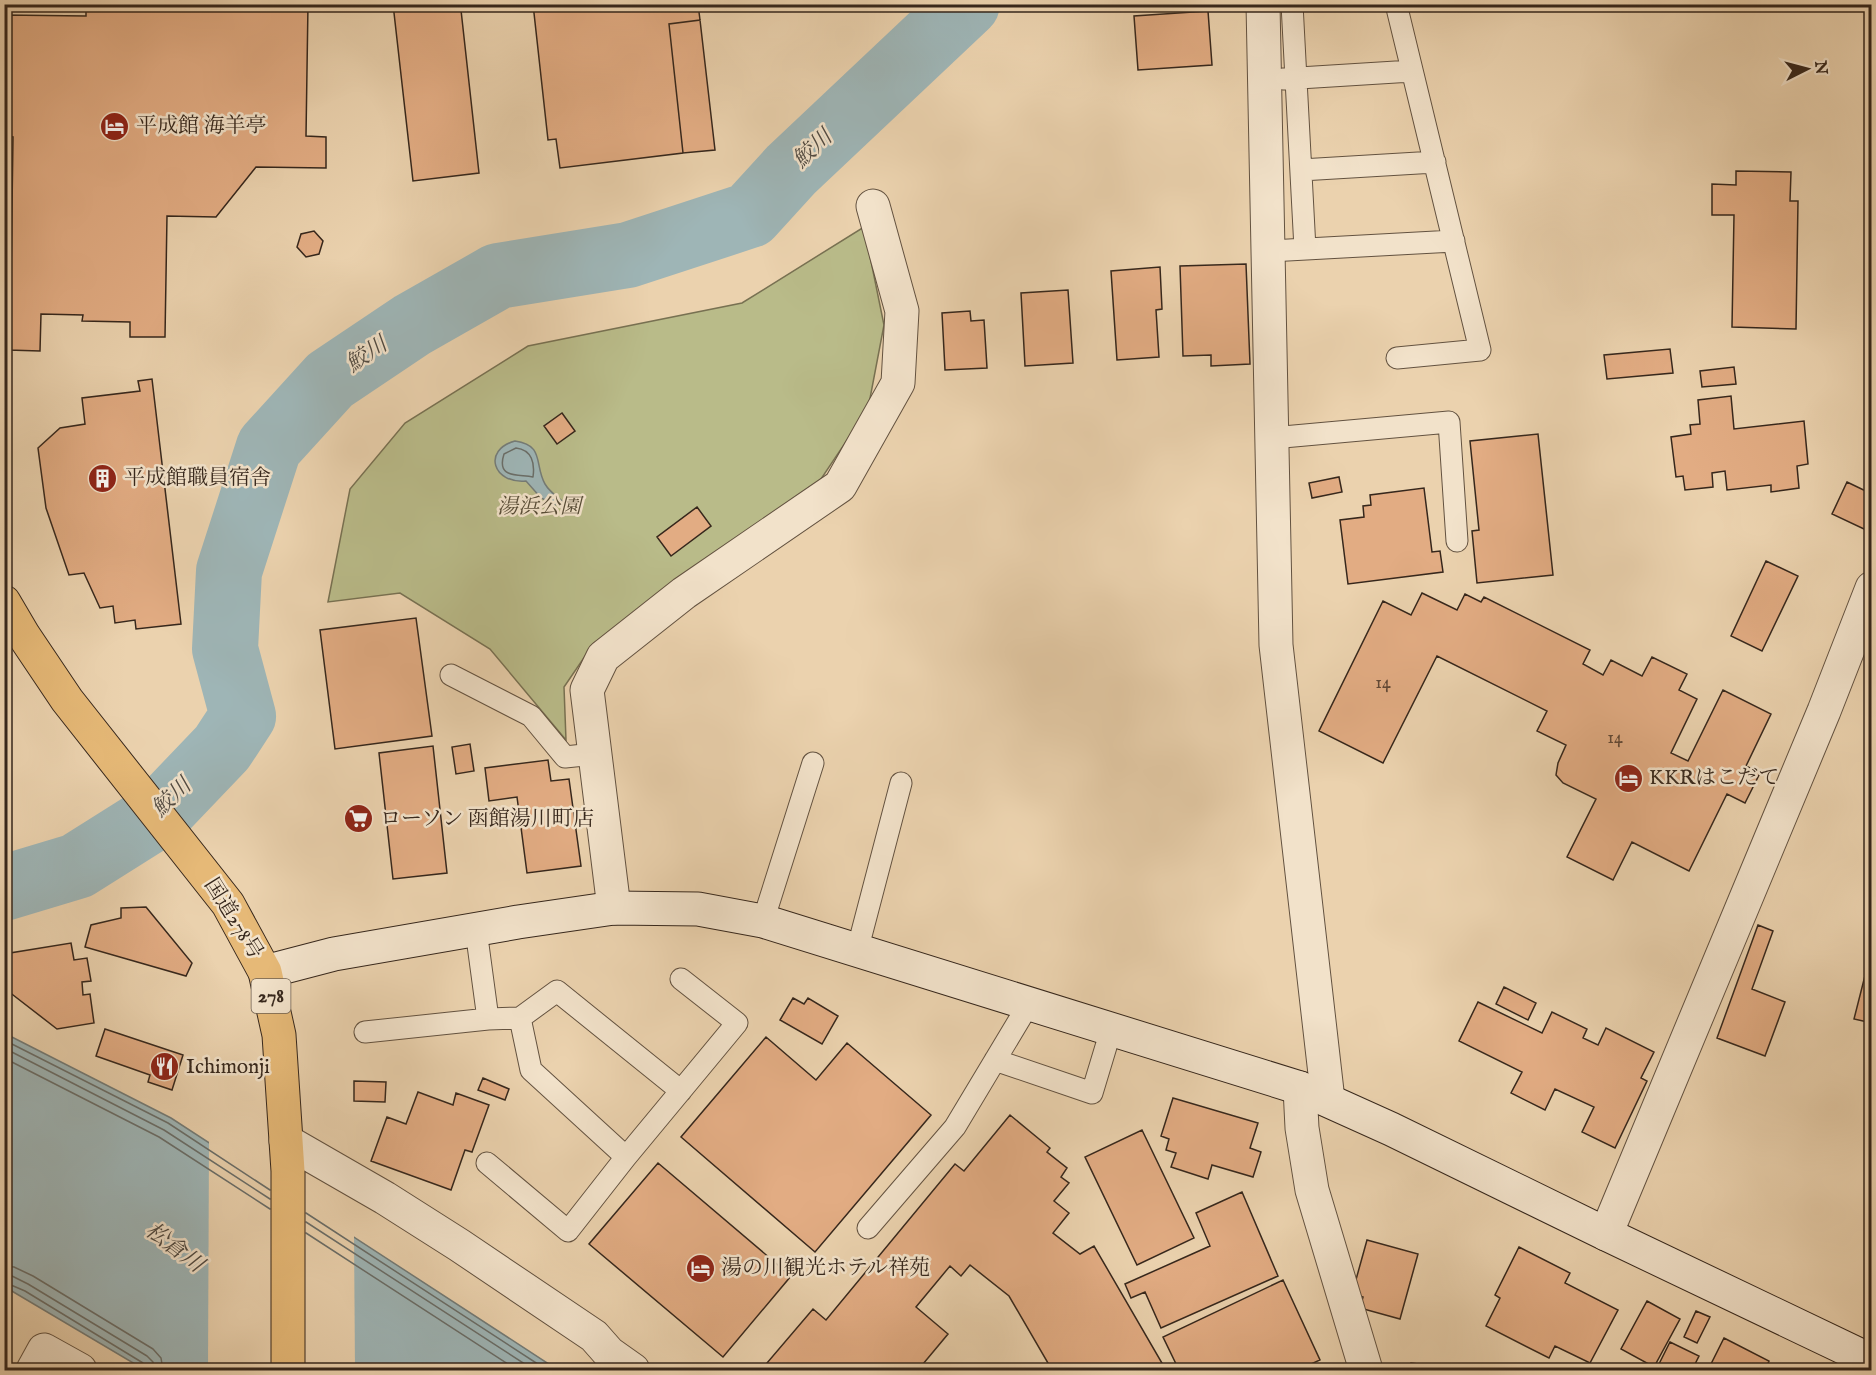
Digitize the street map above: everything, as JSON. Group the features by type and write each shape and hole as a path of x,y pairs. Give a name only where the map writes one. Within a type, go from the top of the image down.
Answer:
{"highway":[{"name":"国道278号","path":"4,602 67,700 228,904 265,972 279,1035 287,1156 288,1371"}],"street":[{"path":"1263,4 1280,79 1268,251 1276,645 1314,1094 1302,1128 1312,1190 1366,1371"},
{"path":"614,908 587,690 603,657 684,594 840,486 898,383 902,311 873,206"},
{"path":"1606,1234 1816,732 1872,588"},
{"path":"265,972 334,954 614,908 698,909 763,921 1030,1002 1314,1094 1872,1361"},
{"path":"287,1156 385,1198 594,1336 609,1353 633,1371"},
{"path":"33,1371 44,1350 80,1371"}],"lane":[{"path":"1292,4 1280,79 1301,170 1305,249"},
{"path":"1396,4 1480,350 1397,358"},
{"path":"1280,79 1412,71"},
{"path":"1301,170 1435,162"},
{"path":"1268,251 1454,241"},
{"path":"1272,438 1449,422 1457,541"},
{"path":"451,675 531,716 565,757 594,754"},
{"path":"763,921 813,763"},
{"path":"857,951 901,783"},
{"path":"476,930 488,1019"},
{"path":"487,1163 568,1231 737,1023 681,979"},
{"path":"365,1032 488,1019 520,1018 557,991 681,1091"},
{"path":"868,1228 955,1127 1030,1002"},
{"path":"520,1018 531,1070 627,1157"},
{"path":"995,1060 1092,1093 1111,1030"}],"green space":[{"name":"湯浜公園","path":"864,227 884,325 868,409 819,482 594,643 564,687 566,740 490,649 400,593 328,602 350,489 405,423 528,346 742,303"}],"water":[{"path":"515,441 524,443 535,451 545,484 562,501 556,505 541,498 526,481 515,481 499,472 495,458 498,451"},
{"name":"松倉川","path":"4,1033 171,1118 558,1370 145,1370 5,1287"}],"pier":[{"path":"209,1139 354,1234 355,1370 208,1370"}],"building":[{"path":"86,4 308,4 306,136 326,137 326,168 256,167 216,217 167,216 165,337 130,337 130,322 82,321 83,315 41,314 40,351 8,350 9,314 4,314 4,278 11,278 13,137 4,136 4,15 86,16"},
{"path":"393,4 507,4 461,10 479,173 413,181"},
{"path":"533,4 698,4 700,20 669,24 683,153 560,168 556,139 548,140"},
{"path":"1208,11 1212,65 1138,70 1134,16"},
{"path":"700,20 715,150 683,153 669,24"},
{"path":"1736,171 1791,172 1790,201 1798,201 1796,329 1732,327 1734,215 1712,215 1712,184 1736,185"},
{"path":"314,231 323,241 319,254 306,257 297,247 301,234"},
{"path":"1246,264 1250,364 1211,366 1211,355 1183,356 1180,266"},
{"path":"1160,267 1162,309 1156,310 1159,357 1117,360 1111,271"},
{"path":"1068,290 1073,363 1025,366 1021,293"},
{"path":"970,311 971,321 984,320 987,368 945,370 942,313"},
{"path":"1670,349 1673,373 1607,379 1604,355"},
{"path":"1734,367 1736,384 1702,387 1700,371"},
{"name":"平成館職員宿舎","path":"152,379 181,624 136,629 135,620 115,623 113,606 100,608 84,573 69,575 46,508 38,448 60,428 85,424 82,398 140,391 138,381"},
{"path":"1731,396 1734,429 1804,421 1808,464 1797,466 1799,488 1771,492 1771,485 1727,490 1725,471 1712,473 1713,487 1685,490 1683,476 1676,477 1671,437 1691,434 1690,425 1700,424 1698,400"},
{"path":"562,413 575,431 557,444 544,426"},
{"path":"1538,434 1553,575 1477,583 1472,531 1479,530 1470,441"},
{"path":"1339,477 1342,492 1312,498 1309,483"},
{"path":"1847,482 1872,494 1872,515 1864,529 1832,514"},
{"path":"1424,488 1432,552 1440,551 1443,572 1348,584 1340,520 1364,517 1363,506 1371,505 1370,495"},
{"path":"697,507 711,526 671,556 657,537"},
{"path":"1766,561 1798,576 1762,651 1731,636"},
{"name":"KKRはこだて","path":"1422,593 1457,610 1465,594 1481,602 1484,597 1590,650 1583,664 1603,675 1611,660 1642,676 1652,657 1687,674 1679,690 1697,699 1671,753 1688,761 1723,690 1771,714 1746,766 1760,773 1745,803 1727,794 1689,871 1632,842 1613,880 1567,857 1596,799 1563,783 1556,775 1558,763 1566,745 1537,731 1547,711 1437,656 1383,763 1319,731 1383,601 1411,615"},
{"path":"416,618 432,736 335,749 320,630"},
{"path":"470,744 474,771 456,774 452,747"},
{"path":"433,746 447,873 393,879 379,753"},
{"path":"548,760 551,781 569,779 581,866 527,873 517,797 489,801 485,768"},
{"path":"146,907 192,963 186,976 85,947 91,925 121,918 121,908"},
{"path":"1758,925 1773,931 1752,989 1785,1002 1765,1056 1717,1038"},
{"path":"71,943 74,960 87,958 91,981 82,982 83,995 90,994 94,1023 57,1029 4,988 4,954"},
{"path":"1872,948 1872,1023 1854,1019"},
{"path":"1504,987 1536,1003 1528,1020 1496,1004"},
{"path":"793,998 804,1004 808,998 838,1016 822,1044 780,1020"},
{"path":"1478,1002 1542,1033 1552,1012 1587,1029 1583,1038 1598,1045 1606,1028 1654,1052 1641,1078 1647,1081 1615,1148 1582,1132 1594,1107 1555,1089 1545,1110 1511,1093 1522,1072 1459,1041"},
{"path":"105,1029 183,1055 172,1090 148,1082 150,1075 96,1056"},
{"path":"766,1037 816,1080 847,1043 931,1115 815,1252 681,1137"},
{"path":"483,1078 509,1089 505,1100 478,1090"},
{"path":"354,1081 386,1082 385,1102 354,1101"},
{"path":"418,1092 453,1105 456,1093 489,1105 472,1152 465,1150 451,1190 371,1161 387,1117 406,1124"},
{"path":"1173,1098 1258,1123 1250,1148 1261,1152 1253,1177 1212,1165 1208,1179 1171,1167 1176,1153 1166,1150 1169,1139 1161,1136"},
{"path":"1010,1115 1050,1148 1047,1152 1067,1168 1061,1177 1069,1183 1054,1201 1069,1213 1053,1233 1080,1254 1094,1246 1166,1370 1052,1370 1009,1296 970,1265 961,1276 950,1266 916,1307 948,1334 918,1370 761,1370 813,1309 826,1320 955,1164 964,1171"},
{"path":"1142,1130 1194,1238 1137,1265 1085,1157"},
{"path":"658,1163 791,1276 723,1357 589,1244"},
{"path":"1242,1192 1278,1276 1161,1328 1145,1292 1131,1298 1125,1284 1210,1246 1196,1213"},
{"path":"1367,1240 1418,1254 1400,1319 1360,1308 1363,1297 1352,1294"},
{"path":"1519,1247 1570,1273 1565,1283 1618,1310 1590,1363 1555,1346 1549,1358 1486,1326 1500,1298 1495,1295"},
{"path":"1283,1280 1320,1360 1298,1370 1179,1370 1163,1337"},
{"path":"1647,1301 1680,1319 1654,1367 1621,1349"},
{"path":"1696,1311 1710,1317 1697,1343 1684,1337"},
{"path":"1724,1338 1769,1361 1765,1370 1708,1370"},
{"path":"1670,1342 1699,1356 1692,1370 1656,1370"},
{"path":"1411,1363 1462,1370 1411,1370"}],"waterway":[{"name":"鮫川","path":"4,888 77,866 158,815 222,748 243,716 225,649 229,571 269,447 330,380 412,325 498,276 628,255 750,215 791,170 967,4"}],"place":[{"name":"平成館 海羊亭","path":"115,126"},
{"name":"平成館職員宿舎","path":"103,478"},
{"name":"KKRはこだて","path":"1628,778"},
{"name":"ローソン 函館湯川町店","path":"359,819"},
{"name":"Ichimonji","path":"165,1067"},
{"name":"湯の川観光ホテル祥苑","path":"700,1268"}]}
